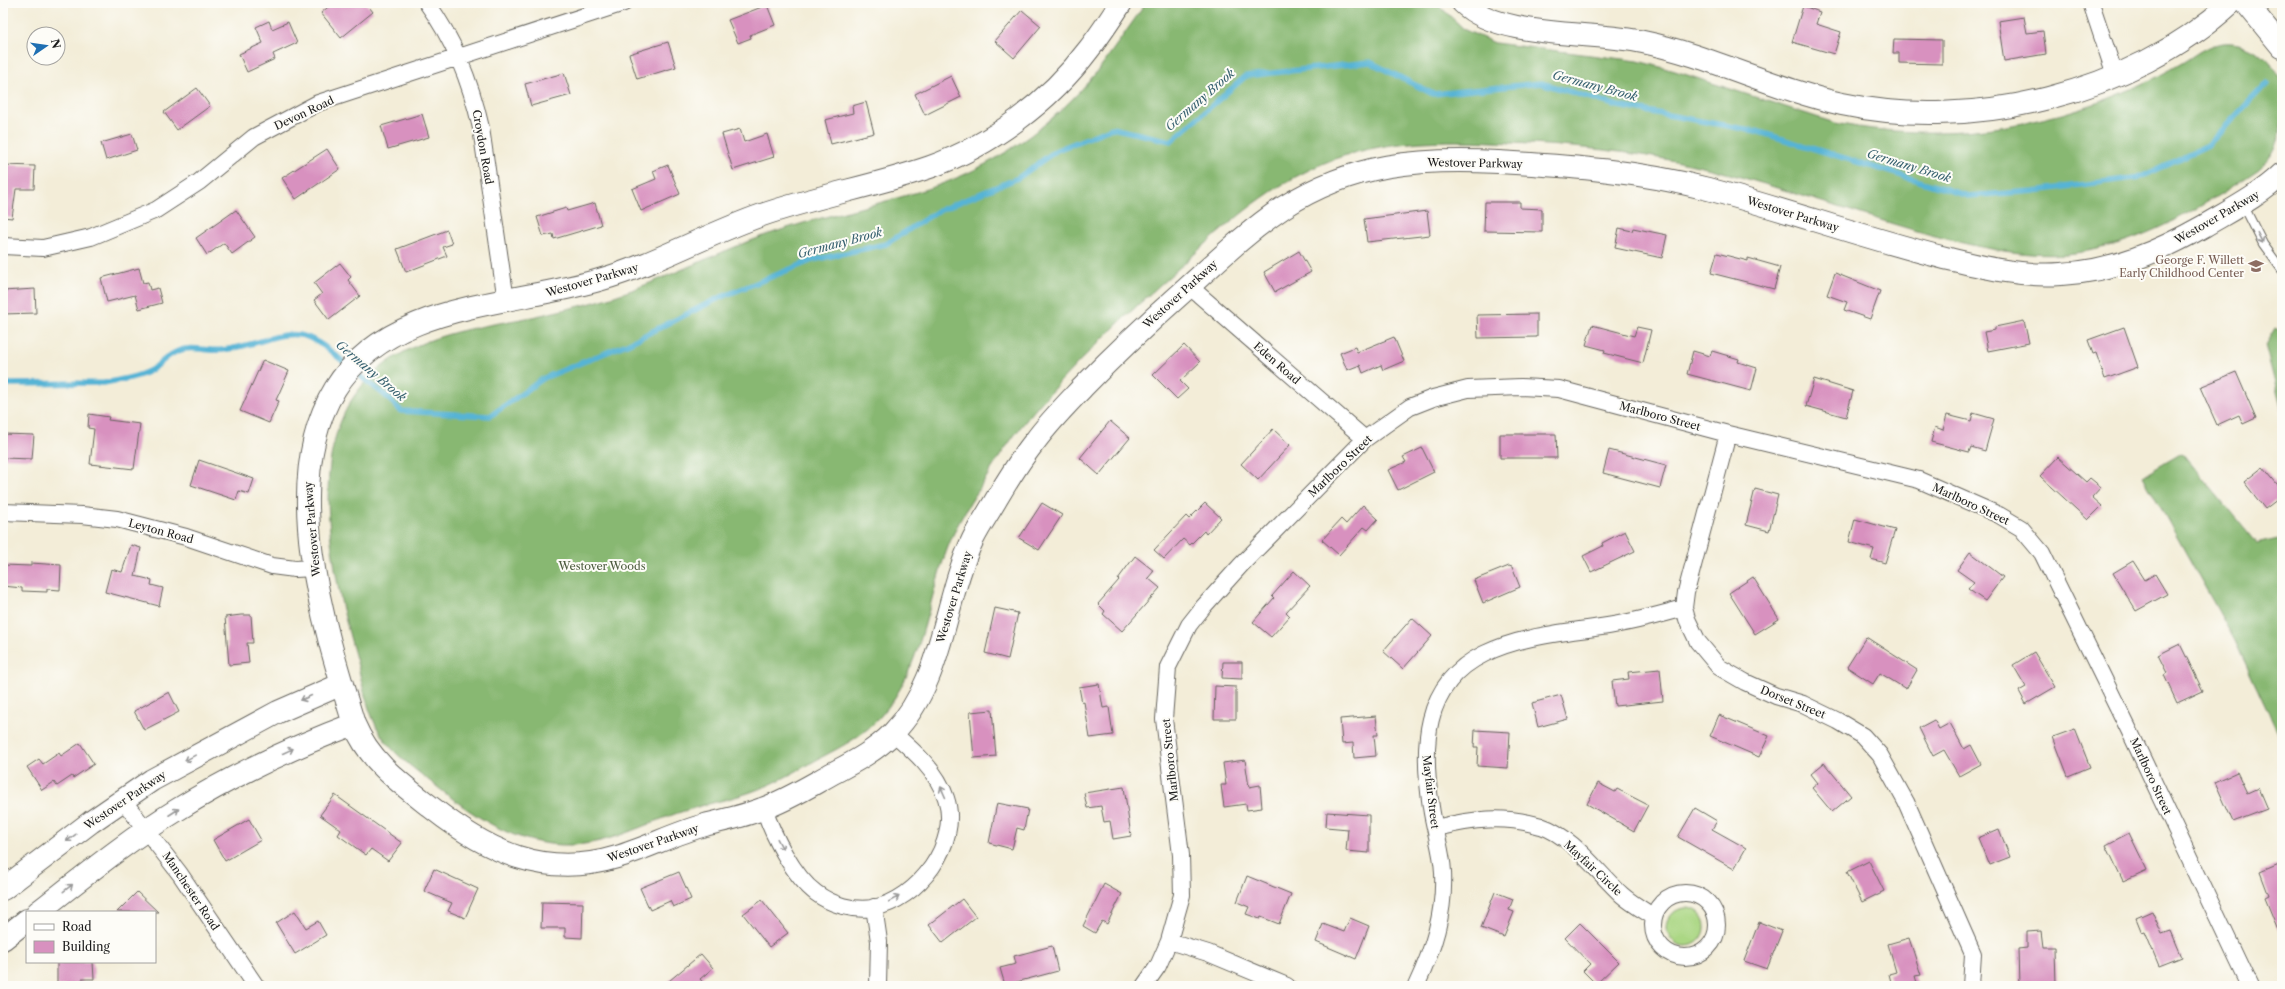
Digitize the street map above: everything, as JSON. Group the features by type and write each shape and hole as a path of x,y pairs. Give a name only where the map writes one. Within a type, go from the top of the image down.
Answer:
{"street":[{"name":"Croydon Road","path":"427,3 447,35 458,57 475,102 481,128 506,301"},
{"name":"Devon Road","path":"3,246 43,248 91,237 149,213 199,182 254,137 318,104 624,3"},
{"name":"Westover Parkway","path":"1122,3 1089,50 1053,89 1018,120 988,139 951,159 911,173 816,198 759,217 629,271 540,295 440,315 398,332 362,358 335,389 320,424 310,460 309,510 319,597 342,684 354,724 361,741 380,766 448,821 483,844 517,858 534,862 571,865 608,860 698,827 764,809 862,758 893,733 910,711 930,669 944,630 961,570 971,542 1020,461 1051,422 1111,358 1256,227 1317,188 1356,172 1425,161 1466,160 1548,165 1658,178 1713,190 1926,253 1988,268 2038,275 2076,273 2135,260 2165,248 2261,192 2282,174"},
{"path":"1463,3 1476,14 1500,24 1647,43 1681,52 1825,99 1886,111 1933,113 2005,107 2054,96 2115,75 2172,46 2210,20 2231,3"},
{"path":"2091,3 2115,75"},
{"path":"2246,3 2282,47"},
{"name":"Eden Road","path":"1189,286 1365,439"},
{"name":"Marlboro Street","path":"1144,986 1158,966 1169,942 1177,917 1183,876 1164,719 1168,667 1189,625 1241,565 1365,439 1410,407 1433,398 1468,389 1521,386 1559,389 1728,434 1919,480 1999,515 2021,528 2042,553 2130,732 2250,986"},
{"name":"Dorset Street","path":"1728,434 1686,592 1684,608 1686,619 1698,642 1719,667 1745,682 1776,696 1803,704 1838,721 1863,736 1880,755 1906,802 1972,954 1971,986"},
{"name":"Leyton Road","path":"3,512 82,515 117,519 186,537 272,566 295,569 315,568"},
{"name":"Mayfair Street","path":"1416,986 1430,958 1439,926 1443,872 1436,828 1431,808 1425,756 1433,708 1446,684 1464,666 1484,654 1529,637 1637,621 1684,608"},
{"name":"Westover Parkway","path":"3,889 122,799 188,760 278,712 342,684"},
{"path":"39,911 176,810 242,774 309,741 354,724"},
{"path":"764,809 780,845 805,883 815,893 839,905 851,908 874,908 899,897 922,877 942,849 950,822 946,798 933,773 914,751 893,733"},
{"name":"Manchester Road","path":"122,799 180,874 256,986"},
{"name":"Mayfair Circle","path":"1436,828 1471,820 1496,818 1541,827 1559,836 1595,866 1622,895 1654,917"},
{"path":"874,908 880,955 878,986"},
{"path":"3,938 26,921"},
{"path":"1169,942 1208,953 1287,986"}],"lane":[{"path":"2242,203 2264,244 2282,270"}],"green space":[{"name":"Westover Woods","path":"1146,3 1436,3 1465,30 1495,43 1638,61 1675,71 1835,123 1873,129 1911,132 1949,132 1987,129 2025,123 2062,114 2134,88 2171,70 2212,45 2232,43 2250,48 2258,53 2266,59 2277,73 2283,92 2282,122 2279,139 2272,154 2266,162 2259,169 2215,198 2168,224 2144,234 2093,250 2067,254 2040,255 2012,252 1953,241 1728,173 1667,159 1623,152 1535,144 1433,141 1381,147 1330,161 1305,172 1271,192 1223,229 1100,340 1063,378 1028,418 995,463 967,508 952,537 936,583 916,654 895,698 874,723 853,740 783,778 751,792 699,806 618,836 573,845 532,841 496,827 447,795 390,747 380,733 372,717 366,700 346,623 333,554 328,500 329,473 333,447 340,422 352,399 369,378 386,363 405,351 425,342 446,335 532,317 608,298 653,282 766,235 915,193 961,176 984,165 1030,136 1071,101 1089,82"},
{"path":"2275,328 2282,332 2282,410 2265,345"},
{"path":"2182,453 2257,544 2282,538 2282,742 2235,641 2143,476"},
{"path":"1686,908 1696,911 1702,917 1705,927 1702,937 1696,943 1686,946 1676,943 1670,937 1667,927 1670,917 1676,911"}],"building":[{"path":"333,3 366,3 373,12 341,38 321,13"},
{"path":"767,5 775,25 750,35 751,38 738,43 728,20"},
{"path":"1803,6 1820,12 1816,24 1841,32 1834,54 1792,42"},
{"path":"1022,10 1041,26 1014,58 995,41"},
{"path":"2024,17 2027,33 2043,31 2046,54 2004,61 1998,21"},
{"path":"269,21 272,29 288,22 297,43 273,54 275,59 247,72 239,54 263,43 256,27"},
{"path":"1894,39 1942,40 1942,64 1899,63 1899,53 1893,53"},
{"path":"668,42 676,67 637,79 629,54"},
{"path":"564,73 571,95 531,106 525,84"},
{"path":"951,76 961,97 925,115 915,94"},
{"path":"197,88 210,106 177,130 164,112"},
{"path":"866,102 874,133 831,144 825,120 853,113 852,106"},
{"path":"422,114 429,137 388,149 381,126"},
{"path":"740,129 744,142 767,134 774,157 733,170 722,134"},
{"path":"132,134 137,150 106,160 101,143"},
{"path":"327,149 340,169 296,199 282,178"},
{"path":"3,165 35,166 34,189 16,189 12,218 3,217"},
{"path":"668,165 680,194 641,211 632,189 656,179 653,171"},
{"path":"1485,202 1520,202 1520,208 1542,209 1542,232 1484,231"},
{"path":"595,203 601,225 554,239 553,234 543,236 537,217 566,208 567,211"},
{"path":"236,210 255,237 232,254 224,243 207,255 196,238"},
{"path":"1427,211 1430,235 1367,242 1364,219"},
{"path":"1619,228 1632,231 1633,228 1667,235 1662,258 1615,248"},
{"path":"447,230 452,244 443,247 447,256 406,272 397,249"},
{"path":"1299,251 1311,272 1275,292 1264,272"},
{"path":"1717,253 1748,261 1748,258 1780,267 1774,289 1711,273"},
{"path":"340,263 351,277 348,280 360,296 329,320 314,300 322,294 314,283"},
{"path":"139,268 143,283 148,282 150,290 158,288 162,303 139,309 135,295 107,302 101,278"},
{"path":"1835,273 1880,291 1870,319 1844,310 1847,302 1827,295"},
{"path":"35,289 36,313 3,314 3,291"},
{"path":"1537,314 1537,337 1478,338 1477,315"},
{"path":"2024,321 2029,343 1988,351 1984,332 1995,330 1995,327"},
{"path":"1592,325 1634,336 1637,327 1651,330 1643,363 1604,353 1605,350 1586,345"},
{"path":"2124,327 2138,367 2105,379 2096,353 2093,354 2088,340"},
{"path":"1394,337 1404,361 1383,370 1381,365 1363,373 1360,365 1347,370 1340,353 1355,347 1357,352"},
{"path":"1184,345 1200,362 1180,381 1188,389 1177,399 1153,375"},
{"path":"1693,351 1710,356 1712,351 1739,359 1738,362 1757,368 1751,391 1687,374"},
{"path":"263,360 289,371 276,400 279,401 269,423 240,411"},
{"path":"2236,372 2256,418 2243,424 2239,415 2217,425 2200,387"},
{"path":"1814,379 1853,391 1846,417 1806,406"},
{"path":"1973,413 1994,419 1985,451 1971,447 1969,452 1931,442 1935,427 1943,430 1947,415 1971,421"},
{"path":"89,414 109,417 108,420 140,424 134,469 90,464 94,429 88,428"},
{"path":"1110,421 1130,438 1099,475 1080,458"},
{"path":"1273,429 1290,445 1258,480 1241,464"},
{"path":"3,434 34,435 32,459 3,458"},
{"path":"1500,434 1556,434 1557,458 1500,458"},
{"path":"1422,448 1434,472 1398,490 1388,470 1406,462 1403,457"},
{"path":"1609,450 1666,465 1660,488 1603,473"},
{"path":"2058,457 2086,482 2090,478 2101,487 2092,497 2102,506 2088,520 2040,476"},
{"path":"199,460 254,479 249,494 239,491 236,500 191,485"},
{"path":"2263,467 2282,490 2282,496 2265,509 2244,482"},
{"path":"1755,489 1778,495 1769,531 1746,525"},
{"path":"1042,503 1062,515 1039,550 1019,538"},
{"path":"1205,503 1221,518 1206,534 1204,531 1190,545 1183,539 1164,559 1154,550 1186,516 1189,519"},
{"path":"1363,505 1378,519 1368,530 1364,527 1339,555 1322,540 1341,519 1346,524"},
{"path":"1855,519 1895,530 1885,563 1871,559 1874,549 1849,542"},
{"path":"1625,531 1635,551 1591,572 1583,556 1603,546 1602,543"},
{"path":"131,545 141,548 135,576 152,580 151,585 163,588 159,606 105,592 111,569 122,572"},
{"path":"1970,552 2003,577 1985,601 1968,589 1974,582 1957,570"},
{"path":"1135,556 1154,571 1148,578 1160,588 1122,631 1103,614 1105,611 1098,604 1119,580 1118,579"},
{"path":"2133,561 2145,580 2155,574 2167,594 2136,611 2113,573"},
{"path":"31,563 61,565 60,590 47,589 47,592 22,591 22,588 3,586 3,565 31,566"},
{"path":"1509,566 1512,567 1520,587 1483,603 1474,580"},
{"path":"1294,571 1310,586 1286,612 1290,616 1271,637 1253,622 1274,598 1272,596"},
{"path":"1753,577 1779,619 1755,634 1729,593"},
{"path":"995,608 1018,613 1008,659 985,653"},
{"path":"251,615 253,643 247,643 249,663 229,665 225,617"},
{"path":"1412,618 1432,636 1403,669 1383,651"},
{"path":"1866,637 1917,670 1906,689 1880,673 1873,684 1847,667"},
{"path":"2180,644 2203,691 2177,703 2164,675 2167,673 2158,655"},
{"path":"2034,652 2055,687 2026,704 2019,691 2026,687 2013,665"},
{"path":"1223,662 1242,662 1242,679 1222,678"},
{"path":"1660,669 1663,701 1615,706 1612,681 1629,679 1628,672"},
{"path":"1099,684 1103,708 1109,707 1113,735 1090,738 1084,702 1082,703 1079,687"},
{"path":"1215,686 1236,687 1236,719 1214,719"},
{"path":"169,692 179,712 144,730 134,711"},
{"path":"1561,695 1568,719 1538,727 1532,703"},
{"path":"992,710 996,756 974,758 970,712"},
{"path":"1719,715 1769,736 1759,757 1710,736"},
{"path":"1376,716 1378,735 1374,735 1376,756 1354,758 1353,743 1342,744 1340,719"},
{"path":"1934,720 1939,729 1950,723 1964,749 1971,745 1981,764 1959,776 1944,750 1933,756 1919,728"},
{"path":"2075,729 2090,767 2068,776 2053,737"},
{"path":"1475,730 1510,732 1508,768 1477,766 1478,747 1474,747"},
{"path":"80,743 94,764 73,778 72,776 57,786 54,782 42,790 27,767 39,759 43,764 59,753 61,756"},
{"path":"1245,760 1249,787 1260,785 1262,808 1247,810 1246,804 1224,807 1221,785 1226,785 1223,763"},
{"path":"1824,763 1851,796 1832,812 1812,788 1818,783 1811,774"},
{"path":"2237,772 2247,793 2258,788 2267,809 2233,822 2215,782"},
{"path":"1598,783 1615,792 1617,789 1648,805 1634,831 1587,804"},
{"path":"1124,787 1131,836 1113,839 1110,821 1104,822 1101,806 1087,808 1084,793"},
{"path":"335,795 402,843 388,861 371,849 366,855 338,835 341,830 320,815"},
{"path":"997,803 1028,809 1024,830 1017,828 1012,849 989,843"},
{"path":"1695,808 1717,821 1712,829 1746,848 1734,869 1678,837"},
{"path":"1327,812 1369,815 1369,853 1346,851 1348,829 1326,827"},
{"path":"249,819 261,840 225,861 213,840"},
{"path":"1999,829 2010,857 1989,865 1978,838"},
{"path":"2129,833 2147,870 2123,881 2106,845"},
{"path":"1869,861 1884,891 1862,902 1847,872"},
{"path":"2279,864 2282,872 2281,937 2265,898 2269,896 2260,872"},
{"path":"434,869 478,889 465,918 448,911 452,903 424,891"},
{"path":"679,872 691,899 673,907 670,901 650,910 640,888"},
{"path":"1247,876 1291,894 1279,924 1261,917 1260,919 1246,914 1249,907 1237,902"},
{"path":"1104,884 1122,894 1107,924 1102,921 1095,933 1083,926"},
{"path":"137,892 158,912 156,911 118,911"},
{"path":"1495,892 1513,899 1509,910 1514,912 1504,937 1481,928"},
{"path":"962,899 976,917 943,943 929,925"},
{"path":"762,900 788,933 769,947 743,914"},
{"path":"542,902 583,903 582,938 565,937 565,928 541,928"},
{"path":"295,911 306,928 318,921 326,935 295,954 276,923"},
{"path":"2152,911 2162,934 2171,931 2182,957 2159,966 2145,932 2142,933 2136,918"},
{"path":"1350,918 1369,926 1356,959 1316,942 1323,924 1344,932"},
{"path":"1759,922 1782,931 1767,969 1744,961"},
{"path":"1580,923 1619,962 1596,984 1583,971 1590,964 1565,938"},
{"path":"2041,931 2043,947 2055,947 2056,986 2019,986 2018,949 2027,948 2027,932"},
{"path":"1909,938 1921,975 1915,976 1918,986 1892,986 1889,974 1896,972 1888,944"},
{"path":"1052,946 1058,971 1005,985 1000,968 1016,964 1014,956"},
{"path":"701,954 713,968 700,979 706,986 663,986"},
{"path":"57,963 93,963 94,979 82,979 83,986 57,986"}],"waterway":[{"name":"Germany Brook","path":"355,372 385,395 401,411 490,416 544,378 627,344 719,298 813,260 886,244 938,211 1018,178 1057,150 1112,128 1171,141 1246,76 1370,62 1433,94 1541,83 1618,106 1756,131 1968,196 2034,191 2141,177 2208,145 2267,83"},
{"name":"Germany Brook","path":"3,384 104,383 146,373 155,368 171,355 183,349 223,350 289,334 301,335 314,340 330,350 349,367"}],"place":[{"name":"George F. Willett Early Childhood Center","path":"2256,266"}]}
